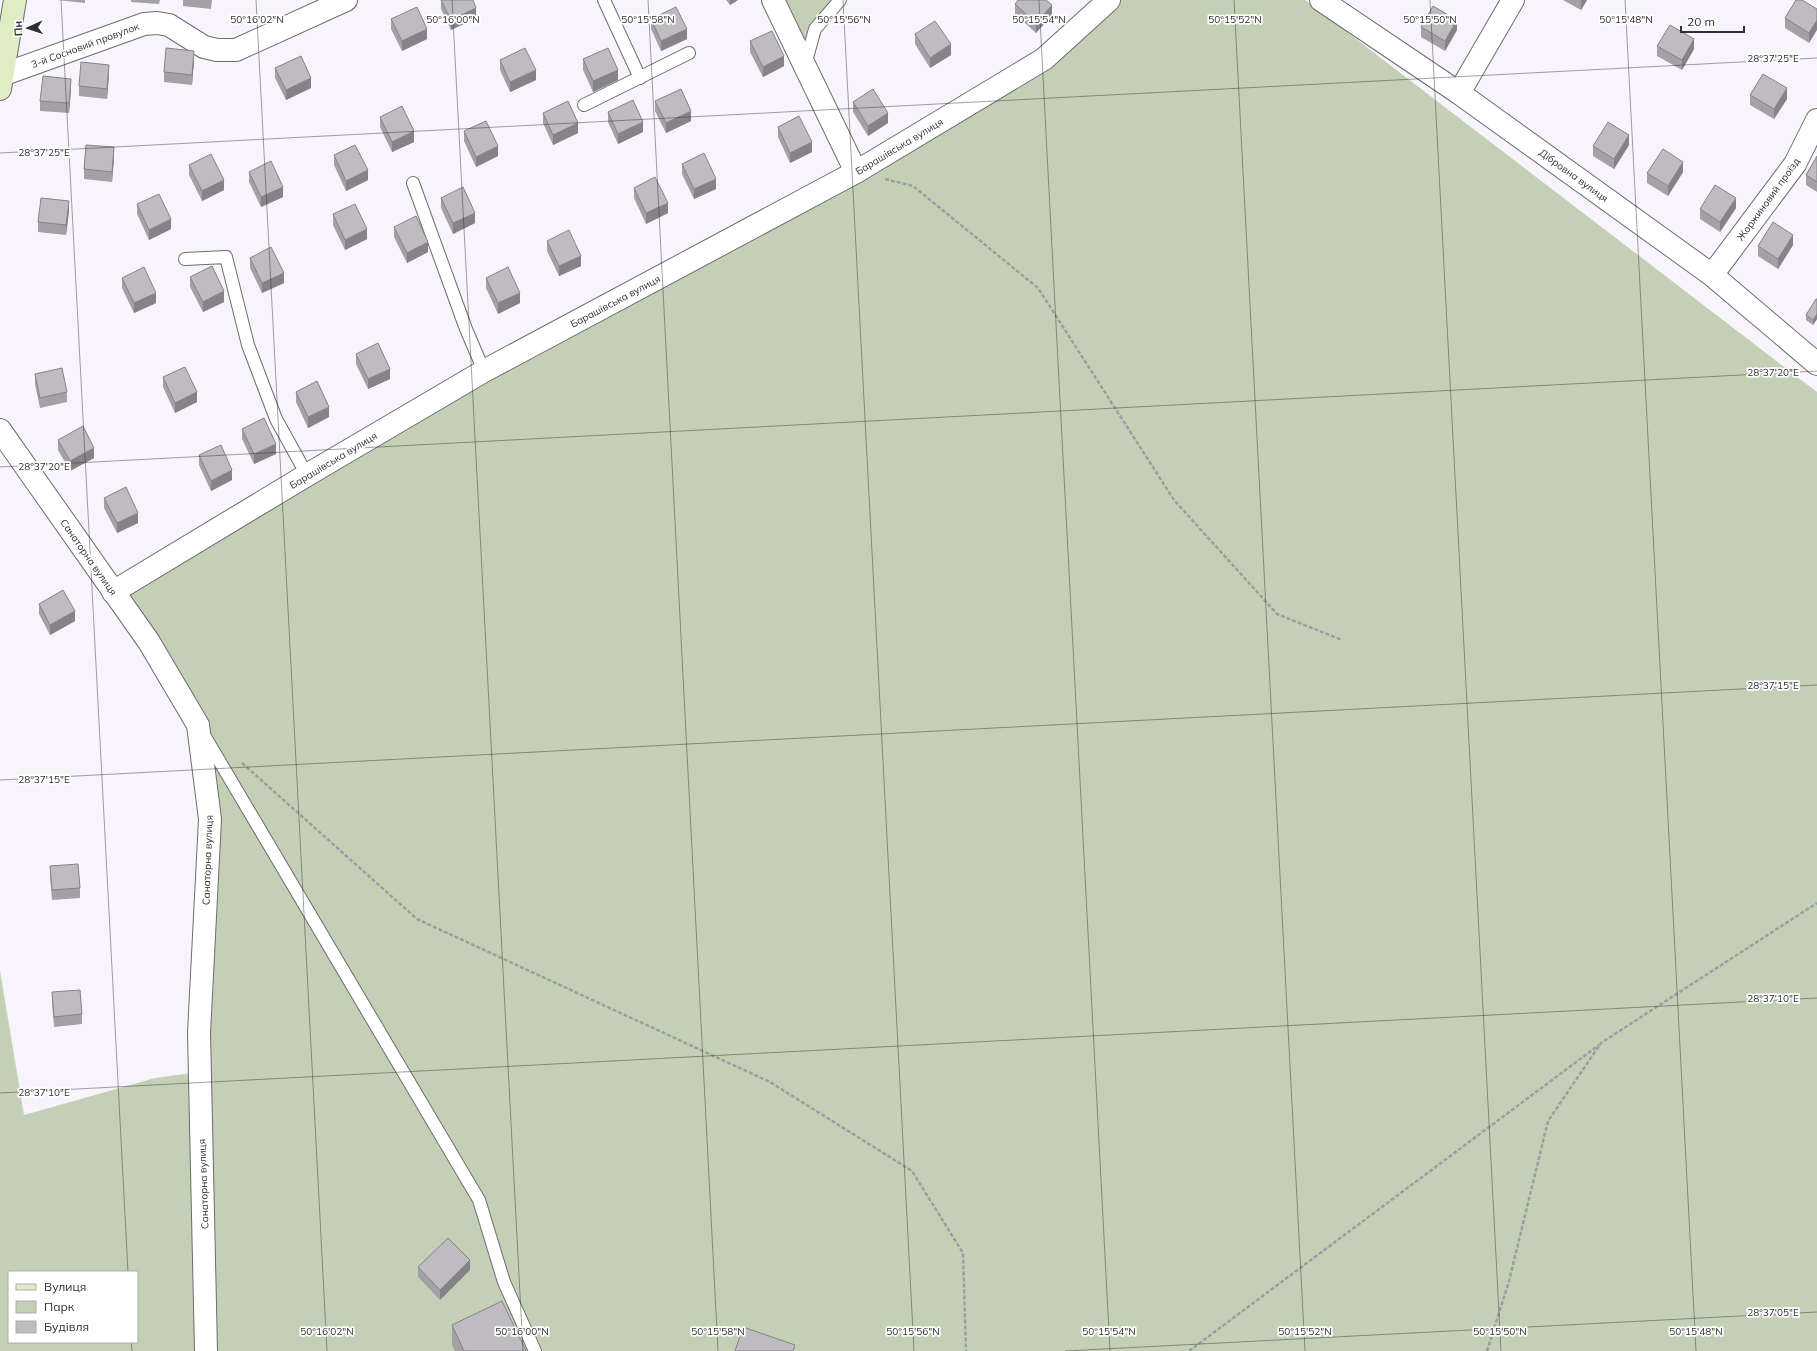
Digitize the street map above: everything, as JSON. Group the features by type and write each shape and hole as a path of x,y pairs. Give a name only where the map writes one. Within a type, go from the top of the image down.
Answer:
{"street":[{"path":"1,80 15,0"},
{"name":"3-й Сосновий провулок","path":"1,80 131,28 157,23 169,25 204,47 217,50 236,50 346,0"},
{"path":"773,0 856,172"},
{"name":"Барашівська вулиця","path":"113,592 307,475 484,371 856,172 1044,59 1109,0"},
{"name":"Дібровна вулиця","path":"1321,0 1459,93 1712,275 1817,364"},
{"path":"1459,93 1513,0"},
{"name":"Жоржиновий проїзд","path":"1712,275 1795,164 1817,120"},
{"name":"Санаторна вулиця","path":"0,430 149,642 198,725 210,819 199,1034 206,1351"}],"lane":[{"path":"604,0 640,78"},
{"path":"805,66 815,29 840,0"},
{"path":"584,105 689,53"},
{"path":"413,183 466,329 484,371"},
{"path":"185,259 226,257 248,345 276,419 307,475"},
{"path":"198,725 479,1200 504,1282 534,1351"}],"path":[{"path":"856,172 913,186 1038,288 1174,500 1277,614 1342,640"},
{"path":"239,762 417,918 770,1082 912,1171 963,1253 966,1351"},
{"path":"1189,1351 1601,1043 1817,903"},
{"path":"1487,1351 1509,1281 1548,1121 1601,1043"}],"green space":[{"path":"773,0 840,0 815,29 805,66"},
{"path":"1109,0 1305,0 1817,392 1817,1351 217,1351 203,1064 210,819 198,725 113,592 1044,59"},
{"path":"0,971 24,1115 155,1078 192,1073 208,1351 0,1351"}],"building":[{"path":"441,0 473,0 476,8 451,20"},
{"path":"1018,0 1046,0 1052,5 1036,23 1015,4"},
{"path":"1796,0 1802,0 1817,9 1817,20 1809,33 1785,18"},
{"path":"1433,6 1457,20 1445,41 1421,27"},
{"path":"417,7 427,29 402,41 391,19"},
{"path":"676,7 687,29 661,41 651,19"},
{"path":"935,21 951,44 930,58 915,34"},
{"path":"1670,25 1694,39 1682,60 1657,46"},
{"path":"772,31 784,56 763,67 750,41"},
{"path":"166,48 194,51 192,75 164,72"},
{"path":"525,48 536,70 510,82 500,60"},
{"path":"608,48 618,70 593,81 583,59"},
{"path":"301,56 311,78 286,90 275,68"},
{"path":"81,62 109,65 107,89 79,86"},
{"path":"1763,74 1787,88 1774,109 1750,95"},
{"path":"43,76 71,79 69,103 40,101"},
{"path":"681,89 691,111 666,123 655,101"},
{"path":"873,89 888,113 868,126 853,102"},
{"path":"633,100 643,122 618,134 608,112"},
{"path":"568,101 578,123 553,135 543,113"},
{"path":"402,106 414,131 392,142 380,117"},
{"path":"799,116 812,142 790,153 778,127"},
{"path":"486,121 498,146 476,157 464,131"},
{"path":"1608,122 1629,135 1614,159 1593,146"},
{"path":"86,145 114,147 112,172 84,169"},
{"path":"355,145 368,170 346,181 334,155"},
{"path":"1663,149 1683,162 1668,186 1647,173"},
{"path":"704,153 716,179 694,189 682,164"},
{"path":"211,154 224,180 202,191 189,165"},
{"path":"1817,156 1817,182 1806,175"},
{"path":"271,161 283,187 261,197 249,172"},
{"path":"655,177 668,203 646,213 634,188"},
{"path":"1715,185 1736,198 1720,222 1700,209"},
{"path":"463,187 475,213 453,223 441,198"},
{"path":"159,194 171,219 149,230 137,204"},
{"path":"41,198 69,201 66,225 38,222"},
{"path":"355,204 367,229 345,240 333,214"},
{"path":"416,216 428,242 407,253 394,227"},
{"path":"1773,222 1793,235 1778,259 1758,246"},
{"path":"569,230 581,256 559,266 547,241"},
{"path":"271,247 284,273 262,283 250,258"},
{"path":"212,266 224,291 203,302 190,277"},
{"path":"144,267 156,293 134,303 122,278"},
{"path":"508,267 520,293 498,303 486,278"},
{"path":"1816,299 1817,314 1813,320 1806,315"},
{"path":"378,343 390,369 368,379 356,354"},
{"path":"185,367 197,392 175,403 163,377"},
{"path":"62,368 67,392 40,398 35,374"},
{"path":"317,381 329,407 308,417 296,392"},
{"path":"264,418 276,444 254,454 242,429"},
{"path":"83,426 94,448 70,461 58,440"},
{"path":"221,445 232,470 211,481 199,455"},
{"path":"126,487 138,513 117,523 104,498"},
{"path":"63,590 75,611 50,625 39,604"},
{"path":"78,864 80,888 52,890 50,866"},
{"path":"80,990 82,1014 54,1017 52,992"},
{"path":"448,1238 470,1260 440,1290 418,1267"},
{"path":"502,1301 526,1351 464,1351 452,1325"},
{"path":"743,1327 795,1345 793,1351 735,1351"}]}
